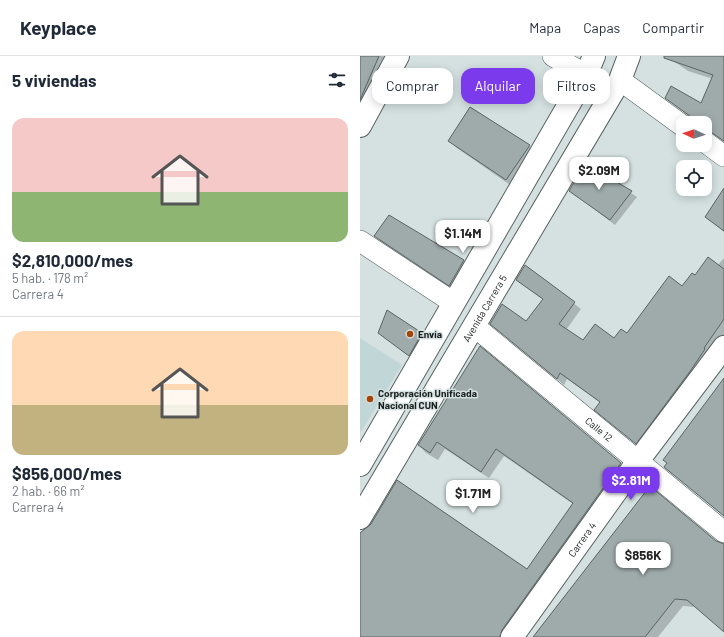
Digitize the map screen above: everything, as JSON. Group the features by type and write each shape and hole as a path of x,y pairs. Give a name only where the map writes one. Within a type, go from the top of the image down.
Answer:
{"main road":[{"path":"360,126 398,56"},
{"name":"Avenida Carrera 5","path":"360,518 620,80 629,56"},
{"path":"360,465 590,66"},
{"name":"Carrera 4","path":"512,637 638,461 724,347"}],"street":[{"path":"553,56 590,66"},
{"path":"620,80 676,121"},
{"path":"712,147 724,156"},
{"path":"360,241 454,303"},
{"name":"Calle 12","path":"474,326 724,532"}],"shaded area":[{"name":"Corporación Unificada Nacional CUN","path":"360,338 402,365 360,433"}],"building":[{"path":"360,56 379,56 374,68 372,68 372,72 360,100"},
{"path":"664,56 724,56 724,141 712,133 712,116 690,116 665,98 671,86 701,103 713,75 664,58"},
{"path":"470,107 530,145 506,180 448,141"},
{"path":"587,160 605,172 603,174 632,191 610,220 569,191"},
{"path":"724,188 724,231 705,217"},
{"path":"389,215 464,260 449,286 374,236"},
{"path":"708,257 724,269 724,319 691,370 636,444 594,410 600,402 560,373 557,379 490,324 502,304 526,321 543,299 516,280 525,265 575,302 559,324 583,340 595,324 614,338 621,329 627,333 669,276 682,286 692,273 695,275"},
{"path":"387,310 422,333 409,356 378,333"},
{"path":"480,346 621,463 502,630 500,637 360,637 360,533 371,524 397,480 527,569 573,503 496,449 481,472 437,442 430,453 418,445"},
{"path":"724,378 724,516 664,467 667,463 663,460"},
{"path":"650,486 716,541 724,544 724,632 687,600 675,599 645,637 533,637"}],"place":[{"name":"Envía","path":"410,334"},
{"name":"Corporación Unificada Nacional CUN","path":"370,399"}]}
